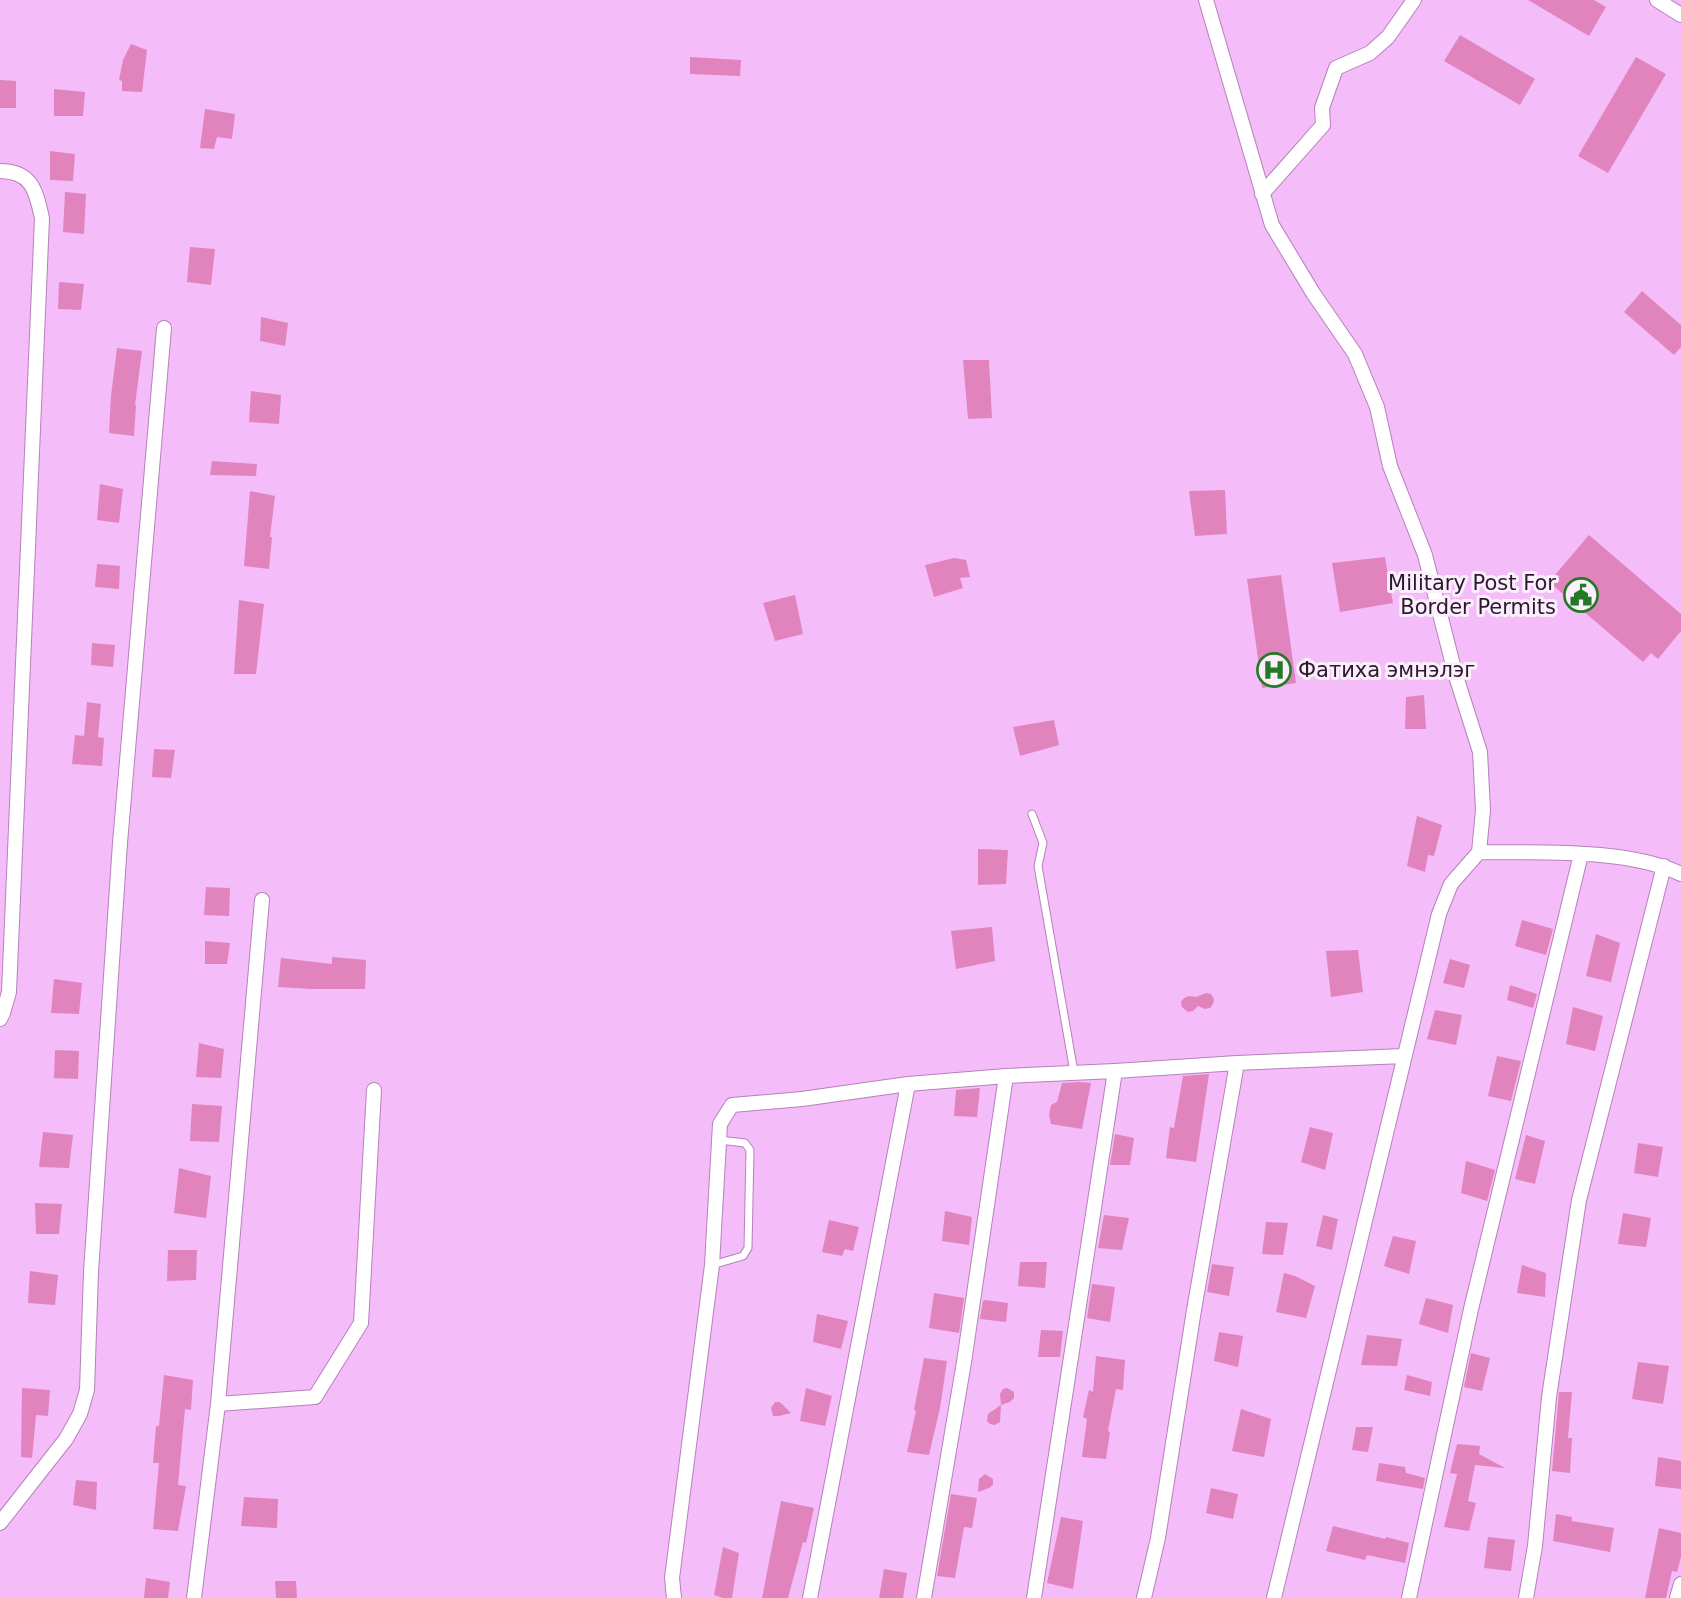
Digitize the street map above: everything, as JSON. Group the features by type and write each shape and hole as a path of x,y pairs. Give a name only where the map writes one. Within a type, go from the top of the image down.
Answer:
{"street":[{"path":"1206,0 1272,225 1313,293 1355,354 1377,407 1390,466 1424,555 1455,673 1480,752 1483,810 1479,852 1451,884 1439,914 1274,1598"},
{"path":"1262,194 1322,125 1322,108 1336,68 1370,53 1388,37 1414,0"},
{"path":"1657,0 1681,15"},
{"path":"0,171 10,171 27,178 37,195 42,218 9,992 0,1019"},
{"path":"0,1523 66,1439 80,1414 86,1390 91,1272 119,856 164,328"},
{"path":"1479,852 1581,854 1619,858 1664,866 1681,874"},
{"path":"1409,1598 1471,1309 1581,854"},
{"path":"1525,1598 1535,1546 1549,1397 1579,1200 1664,866"},
{"path":"194,1598 218,1404 262,900"},
{"path":"674,1598 672,1578 712,1265 720,1124 732,1105 802,1099 908,1084 1006,1076 1404,1056"},
{"path":"1144,1598 1158,1538 1237,1063"},
{"path":"1034,1598 1115,1071"},
{"path":"924,1598 964,1362 1006,1076"},
{"path":"810,1598 908,1084"},
{"path":"218,1404 315,1397 361,1323 374,1090"},
{"path":"1677,1598 1681,1584"}],"lane":[{"path":"1031,814 1043,843 1038,866 1074,1073"},
{"path":"712,1265 743,1256 748,1248 750,1150 745,1143 719,1140"}],"building":[{"path":"1528,0 1594,0 1606,7 1589,36"},
{"path":"1460,35 1535,79 1520,105 1444,61"},
{"path":"131,44 147,50 142,92 122,91 122,81 119,80 123,60"},
{"path":"690,57 741,60 740,76 690,74"},
{"path":"1636,57 1666,74 1608,173 1578,156"},
{"path":"0,80 16,81 16,108 0,108"},
{"path":"54,89 85,92 83,116 54,116"},
{"path":"205,109 235,114 232,139 217,137 214,149 200,148"},
{"path":"50,151 75,154 73,181 50,180"},
{"path":"65,192 86,194 84,234 63,232"},
{"path":"190,247 215,249 211,285 187,282"},
{"path":"59,282 84,284 81,310 58,309"},
{"path":"1642,291 1681,325 1681,347 1674,355 1624,312"},
{"path":"261,317 288,323 285,346 260,341"},
{"path":"117,348 142,351 134,436 109,433"},
{"path":"963,360 989,360 992,418 968,419"},
{"path":"251,391 281,395 279,424 249,422"},
{"path":"212,461 257,464 256,476 210,475"},
{"path":"100,484 123,489 119,523 97,520"},
{"path":"1225,490 1227,534 1195,536 1189,491"},
{"path":"250,491 275,496 269,569 244,566"},
{"path":"1589,535 1681,614 1681,631 1658,659 1651,653 1643,662 1549,582"},
{"path":"1385,557 1393,603 1340,612 1332,563"},
{"path":"954,558 966,560 970,577 960,578 963,588 934,597 925,565"},
{"path":"97,564 120,566 119,589 95,587"},
{"path":"1281,575 1296,683 1262,688 1247,579"},
{"path":"795,595 803,634 775,641 763,603"},
{"path":"239,600 264,604 256,674 234,674"},
{"path":"92,643 115,645 113,667 91,665"},
{"path":"1424,695 1426,729 1405,729 1406,697"},
{"path":"87,702 101,704 98,737 104,738 102,766 72,764 75,735 84,736"},
{"path":"1054,720 1059,745 1020,756 1013,727"},
{"path":"154,749 175,750 171,778 152,777"},
{"path":"1417,816 1442,825 1434,856 1428,855 1425,872 1407,866"},
{"path":"978,849 1008,850 1006,884 978,885"},
{"path":"206,887 230,888 229,916 204,915"},
{"path":"1522,920 1553,929 1546,955 1515,946"},
{"path":"992,927 995,961 956,969 951,931"},
{"path":"1596,934 1620,943 1611,982 1586,976"},
{"path":"205,941 230,943 227,964 205,964"},
{"path":"1358,950 1363,992 1331,997 1326,951"},
{"path":"332,957 366,960 365,989 278,987 281,958 332,964"},
{"path":"1450,959 1470,965 1464,988 1443,983"},
{"path":"54,979 82,983 79,1014 51,1013"},
{"path":"1510,985 1537,994 1533,1008 1507,1000"},
{"path":"1211,994 1214,999 1210,1008 1198,1006 1188,1012 1182,1007 1184,998"},
{"path":"1573,1007 1603,1016 1595,1051 1566,1044"},
{"path":"1435,1010 1462,1015 1456,1045 1427,1039"},
{"path":"199,1043 224,1049 221,1078 196,1077"},
{"path":"55,1050 79,1051 78,1079 54,1078"},
{"path":"1497,1056 1521,1061 1511,1101 1488,1096"},
{"path":"1209,1074 1196,1162 1166,1158 1170,1127 1174,1128 1183,1076"},
{"path":"1062,1083 1091,1083 1082,1129 1051,1124 1051,1105 1057,1102"},
{"path":"980,1088 977,1117 954,1116 956,1090"},
{"path":"192,1104 222,1106 219,1142 190,1141"},
{"path":"1310,1127 1333,1133 1325,1170 1301,1162"},
{"path":"43,1132 73,1135 69,1168 39,1167"},
{"path":"1115,1134 1134,1138 1130,1165 1110,1165"},
{"path":"1526,1135 1545,1141 1535,1184 1515,1179"},
{"path":"1638,1143 1663,1147 1658,1177 1634,1173"},
{"path":"1466,1161 1495,1170 1487,1201 1461,1193"},
{"path":"179,1168 211,1176 206,1218 174,1213"},
{"path":"35,1203 62,1204 59,1234 36,1234"},
{"path":"945,1211 972,1217 969,1245 942,1241"},
{"path":"1623,1213 1651,1218 1646,1247 1618,1244"},
{"path":"1104,1215 1129,1218 1122,1250 1098,1248"},
{"path":"1323,1215 1338,1219 1332,1250 1316,1246"},
{"path":"829,1220 859,1227 853,1251 845,1249 842,1256 822,1252"},
{"path":"1266,1222 1288,1223 1283,1255 1262,1254"},
{"path":"1393,1236 1416,1241 1409,1274 1384,1266"},
{"path":"168,1250 197,1250 196,1280 167,1281"},
{"path":"1020,1262 1047,1262 1045,1288 1018,1286"},
{"path":"1212,1264 1234,1267 1229,1296 1207,1292"},
{"path":"1522,1265 1546,1273 1545,1297 1517,1293"},
{"path":"30,1271 58,1275 55,1305 28,1303"},
{"path":"1284,1273 1315,1286 1306,1318 1276,1312"},
{"path":"1092,1284 1115,1287 1110,1322 1087,1318"},
{"path":"934,1293 964,1298 959,1333 929,1328"},
{"path":"1426,1298 1453,1305 1448,1333 1419,1324"},
{"path":"985,1300 1008,1303 1006,1322 980,1319"},
{"path":"817,1314 848,1321 841,1349 813,1342"},
{"path":"1041,1330 1063,1331 1060,1357 1038,1357"},
{"path":"1219,1332 1243,1336 1238,1367 1214,1361"},
{"path":"1367,1335 1402,1339 1397,1366 1361,1365"},
{"path":"1471,1353 1490,1358 1482,1391 1464,1387"},
{"path":"1096,1356 1125,1360 1123,1390 1116,1389 1106,1459 1082,1457 1087,1419 1083,1417 1089,1390 1093,1392"},
{"path":"924,1358 947,1361 929,1455 907,1452"},
{"path":"1638,1362 1669,1366 1663,1404 1632,1399"},
{"path":"164,1375 193,1380 191,1410 185,1409 178,1485 186,1486 178,1531 153,1529 159,1463 153,1463"},
{"path":"1407,1375 1432,1382 1430,1396 1404,1390"},
{"path":"22,1388 50,1390 48,1416 36,1415 32,1458 21,1457"},
{"path":"806,1388 832,1396 825,1426 800,1421"},
{"path":"1007,1388 1014,1392 1014,1398 1001,1405 1000,1394"},
{"path":"1559,1392 1572,1392 1568,1438 1572,1438 1570,1473 1552,1471"},
{"path":"775,1402 782,1404 791,1413 773,1416 771,1408"},
{"path":"1001,1405 1000,1422 990,1424 987,1421 988,1414"},
{"path":"1241,1409 1271,1419 1264,1457 1232,1451"},
{"path":"1356,1427 1373,1427 1368,1452 1352,1450"},
{"path":"1457,1444 1480,1446 1479,1454 1505,1468 1475,1465 1468,1501 1476,1503 1469,1531 1444,1527 1457,1474 1450,1473"},
{"path":"1658,1457 1681,1461 1681,1489 1655,1486"},
{"path":"1379,1463 1405,1467 1406,1473 1425,1478 1423,1489 1376,1481"},
{"path":"985,1474 993,1479 993,1485 978,1492 979,1479"},
{"path":"76,1480 97,1482 96,1510 73,1505"},
{"path":"1211,1488 1238,1494 1233,1519 1206,1513"},
{"path":"951,1494 977,1498 972,1528 964,1527 955,1578 937,1576"},
{"path":"244,1497 278,1499 277,1528 241,1526"},
{"path":"781,1501 814,1508 788,1598 762,1598"},
{"path":"1556,1514 1572,1517 1572,1521 1614,1528 1610,1552 1553,1541"},
{"path":"1061,1517 1083,1521 1073,1589 1047,1583"},
{"path":"1333,1526 1409,1543 1405,1563 1367,1555 1365,1560 1326,1551"},
{"path":"1659,1528 1681,1533 1681,1557 1677,1572 1672,1571 1666,1598 1645,1598"},
{"path":"1488,1537 1515,1540 1511,1571 1484,1568"},
{"path":"723,1547 739,1553 732,1598 714,1595"},
{"path":"884,1569 907,1573 903,1598 879,1598"},
{"path":"146,1578 170,1582 168,1598 144,1598"},
{"path":"275,1581 296,1581 297,1598 276,1598"}],"place":[{"name":"Military Post For Border Permits","path":"1581,595"},
{"name":"Фатиха эмнэлэг","path":"1274,670"}]}
